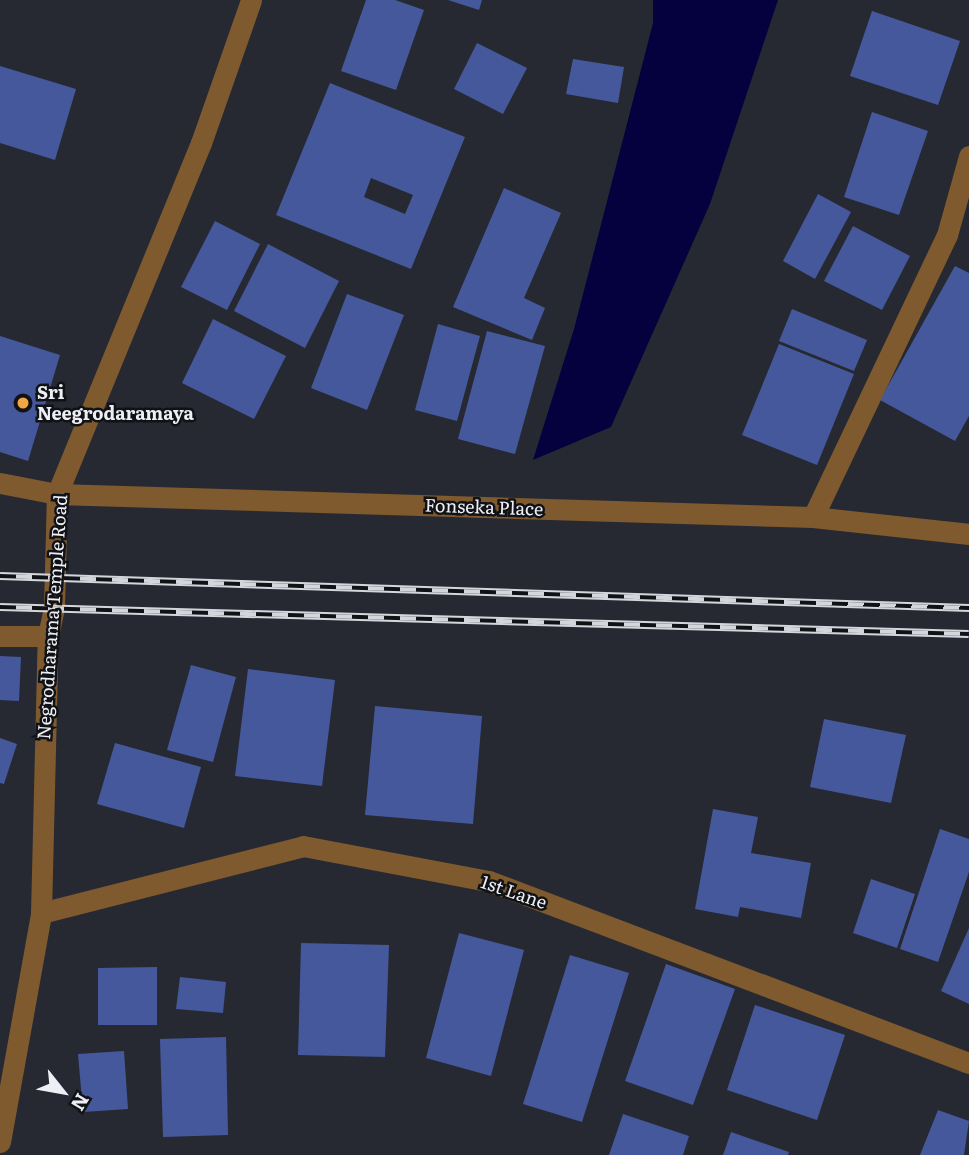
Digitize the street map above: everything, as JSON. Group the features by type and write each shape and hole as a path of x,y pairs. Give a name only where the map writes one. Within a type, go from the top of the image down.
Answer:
{"street":[{"name":"Negrodharama Temple Road","path":"0,1142 41,913 48,636 54,607 57,494 201,143 251,0"},
{"path":"813,517 947,235 969,156"},
{"name":"Fonseka Place","path":"0,483 57,494 813,517 969,534"},
{"path":"0,636 48,636"},
{"name":"1st Lane","path":"41,913 303,846 489,881 969,1063"}],"shaded area":[{"path":"653,0 778,0 710,204 611,427 533,460 574,329 653,23"}],"building":[{"path":"366,0 395,0 424,10 396,90 341,71"},
{"path":"448,0 482,0 479,10"},
{"path":"872,11 960,41 938,105 850,76"},
{"path":"477,43 527,68 503,114 454,89"},
{"path":"573,59 624,67 618,103 566,94"},
{"path":"0,66 76,89 55,160 0,143"},
{"path":"330,83 465,137 411,269 276,215","holes":["371,178 413,195 405,214 364,197"]},
{"path":"872,112 928,131 899,215 844,197"},
{"path":"504,188 561,213 524,298 545,308 532,340 453,307"},
{"path":"818,194 851,212 815,279 783,261"},
{"path":"215,221 260,244 227,310 181,287"},
{"path":"853,226 910,256 882,310 824,281"},
{"path":"268,244 339,281 305,348 234,311"},
{"path":"955,266 969,273 969,416 955,441 880,400"},
{"path":"347,294 404,315 367,410 311,388"},
{"path":"792,309 867,340 854,371 779,341"},
{"path":"213,319 286,356 254,419 182,383"},
{"path":"438,324 480,336 457,421 415,410"},
{"path":"487,331 545,346 515,454 458,439"},
{"name":"Sri Neegrodaramaya","path":"0,336 60,355 28,461 0,452"},
{"path":"779,344 854,374 817,465 742,435"},
{"path":"0,656 21,657 19,701 0,700"},
{"path":"191,665 236,677 213,762 167,750"},
{"path":"248,669 335,680 322,786 235,776"},
{"path":"375,706 482,716 473,824 365,815"},
{"path":"824,719 906,735 891,803 810,787"},
{"path":"0,738 17,744 4,784 0,783"},
{"path":"115,743 201,767 184,828 97,804"},
{"path":"713,809 758,817 751,853 811,863 801,918 740,907 738,917 695,909"},
{"path":"940,829 969,839 969,872 938,962 900,949"},
{"path":"871,879 915,894 897,948 853,933"},
{"path":"969,928 969,1004 941,991"},
{"path":"459,933 524,950 491,1076 426,1058"},
{"path":"301,943 389,945 385,1057 298,1055"},
{"path":"570,955 629,973 582,1122 523,1104"},
{"path":"666,964 735,989 693,1105 625,1081"},
{"path":"157,967 157,1025 98,1025 98,968"},
{"path":"180,977 226,982 223,1013 176,1009"},
{"path":"755,1005 845,1035 817,1120 727,1090"},
{"path":"226,1037 228,1135 163,1137 160,1039"},
{"path":"124,1051 128,1109 83,1112 78,1054"},
{"path":"938,1110 969,1121 964,1155 920,1155"},
{"path":"623,1114 689,1136 683,1155 609,1155"},
{"path":"731,1132 789,1152 788,1155 723,1155"}],"railway":[{"path":"0,576 969,608"},
{"path":"0,607 969,634"}],"place":[{"name":"Sri Neegrodaramaya","path":"23,403"}]}
